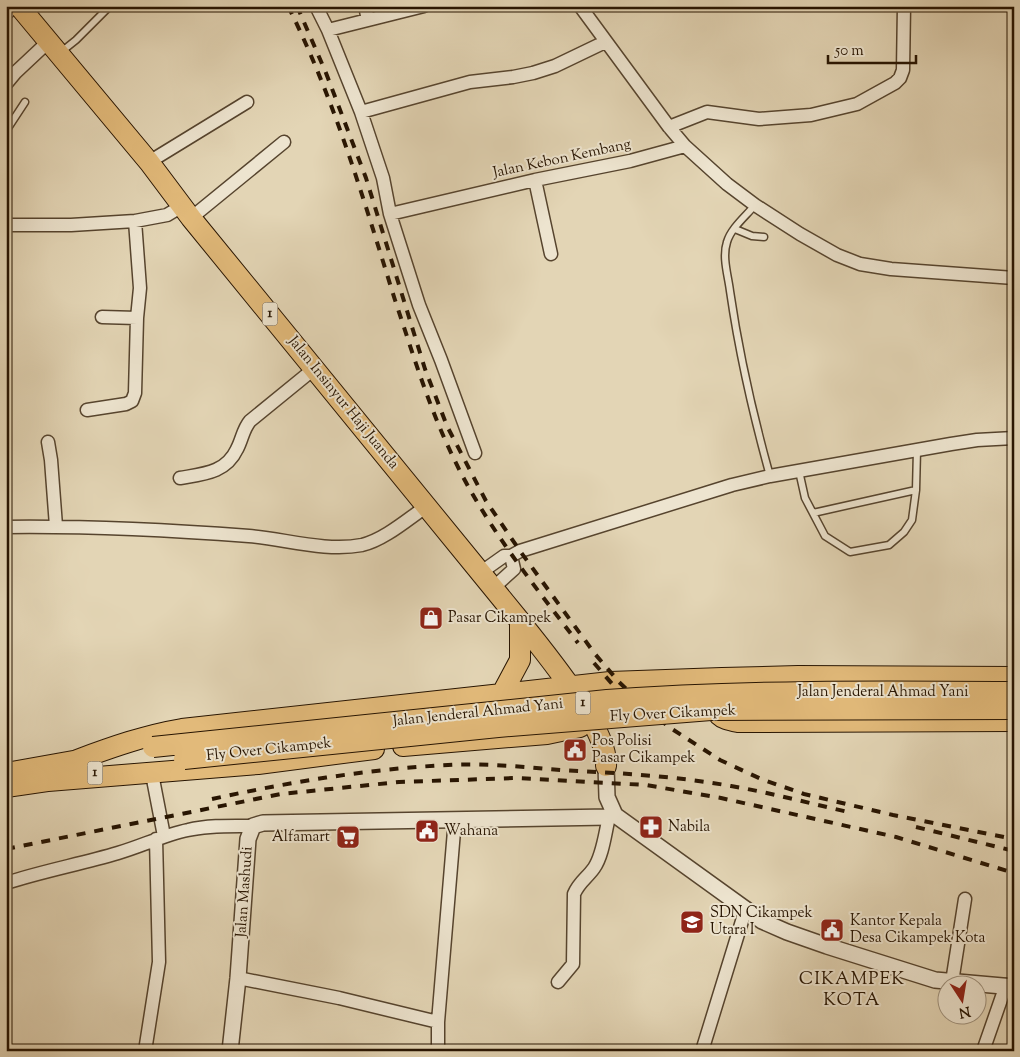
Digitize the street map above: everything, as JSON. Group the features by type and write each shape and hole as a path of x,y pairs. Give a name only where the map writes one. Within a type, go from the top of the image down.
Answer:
{"highway":[{"name":"Jalan Insinyur Haji Juanda","path":"19,6 149,162 187,212 427,506 492,589 520,621 571,687 603,745 606,766"},
{"path":"514,737 500,726 497,720 496,707 500,695 520,660 520,621"},
{"path":"77,760 140,738 182,729 619,682 798,676 1014,676"},
{"path":"722,678 712,697 716,712 723,719 738,722 1014,721"},
{"name":"Jalan Jenderal Ahmad Yani","path":"6,773 153,747 607,700 680,695 857,691 1014,692"},
{"name":"Fly Over Cikampek","path":"48,781 184,759 498,727 711,710 1014,709"},
{"path":"48,781 152,774 258,764 382,748 547,734 592,724"},
{"path":"547,734 581,737 594,748 599,761 606,766"},
{"name":"1","path":"6,787 48,781"}],"street":[{"path":"6,14 14,6"},
{"path":"316,6 328,30 361,112 383,178 390,214 419,305 442,360 475,453"},
{"path":"365,6 368,20"},
{"path":"328,30 424,6"},
{"path":"580,6 685,146 727,184 755,206 837,255 860,264 891,269 1014,278"},
{"path":"669,127 707,112 768,119 811,115 857,104 895,83 900,78 903,70 904,6"},
{"path":"361,112 470,82 533,73 555,66 606,42"},
{"path":"6,84 16,72 53,48"},
{"path":"149,162 247,102"},
{"path":"6,225 71,225 135,221 187,212 284,142"},
{"name":"Jalan Kebon Kembang","path":"390,214 535,180 630,161 685,146"},
{"path":"535,180 551,254"},
{"path":"87,410 126,404 134,398 140,288 135,221"},
{"path":"102,317 137,318"},
{"path":"180,478 212,472 227,464 238,449 246,426 250,421 315,368"},
{"path":"480,573 504,556 511,556 520,551 732,485 798,470 977,440 1014,438"},
{"path":"48,442 56,526"},
{"path":"6,527 56,526 198,532 254,536 327,547 348,547 379,539 427,506"},
{"path":"492,589 514,569 511,556"},
{"path":"558,982 573,964 574,894 578,884 594,868 612,816 607,797 606,766"},
{"path":"144,1051 160,962 160,838 152,774"},
{"path":"612,816 762,920 786,932 827,946 919,975 938,979"},
{"name":"Jalan Mashudi","path":"230,1051 238,978 248,839 253,826 263,823 612,816"},
{"path":"438,1051 438,1022 455,819"},
{"path":"6,883 41,872 118,853 189,829 253,826"},
{"path":"953,974 965,900"},
{"path":"702,1051 746,908"},
{"path":"238,978 339,998 438,1022"},
{"path":"983,1051 1010,986 988,984"}],"lane":[{"path":"53,48 76,40 110,6"},
{"path":"6,130 25,102"},
{"path":"755,206 727,241 725,258 747,386 770,476"},
{"path":"735,229 752,236 764,237"},
{"path":"798,470 805,498 824,536 850,552 889,545 904,532 912,520 916,490 917,450"},
{"path":"813,513 916,490"}],"railway":[{"path":"288,6 320,78 348,151 415,361 445,440 467,484 496,531 578,643"},
{"path":"297,6 326,73 366,178 425,369 447,426 486,501 595,654 619,682 650,712 669,727 720,760 761,779 804,794 893,815 1014,839"},
{"path":"594,663 620,693"},
{"path":"212,799 271,787 359,773 418,767 476,765 668,777 777,795 853,813"},
{"path":"6,849 281,794 399,782 516,778 646,785 721,798 896,837 1014,873"},
{"path":"916,827 1014,851"}],"place":[{"name":"Pasar Cikampek","path":"431,618"},
{"name":"Pos Polisi Pasar Cikampek","path":"575,750"},
{"name":"Nabila","path":"651,827"},
{"name":"Wahana","path":"427,831"},
{"name":"Alfamart","path":"348,837"},
{"name":"SDN Cikampek Utara I","path":"692,922"},
{"name":"Kantor Kepala Desa Cikampek Kota","path":"832,930"}],"district":[{"name":"CIKAMPEK KOTA","path":"852,990"}]}
